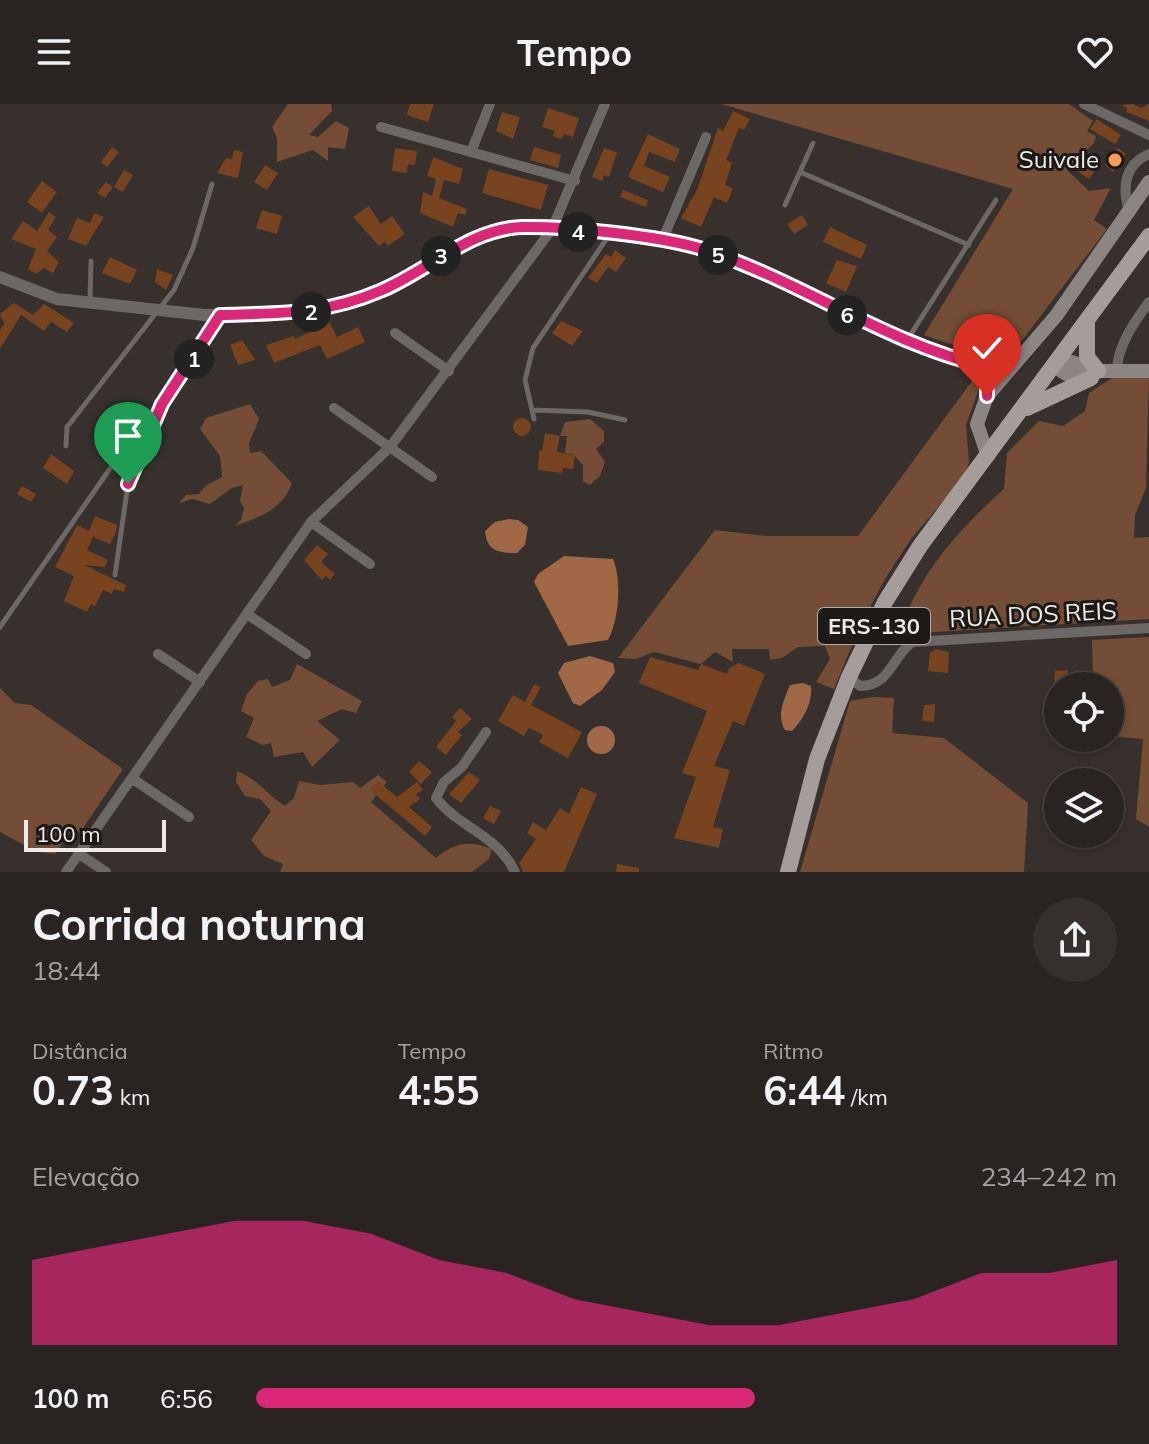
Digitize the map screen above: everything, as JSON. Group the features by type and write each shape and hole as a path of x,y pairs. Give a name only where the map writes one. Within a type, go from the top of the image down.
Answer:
{"main road":[{"path":"988,456 977,424 987,396 1106,248 1149,182"},
{"name":"ERS-130","path":"788,872 817,759 849,677 885,602 920,546 1148,239"},
{"path":"1087,322 1087,357 1103,372"},
{"path":"1056,364 1060,370 1075,377 1103,372 1149,371"},
{"path":"1022,411 1103,372"}],"street":[{"path":"471,152 490,104"},
{"path":"66,872 311,522 390,447 552,229 575,181 605,104"},
{"path":"1084,104 1149,135"},
{"path":"381,127 575,181"},
{"path":"662,241 706,137"},
{"path":"1129,211 1124,195 1125,179 1133,164 1149,154"},
{"path":"0,277 57,299 90,303 220,315 318,312 381,291 477,239 520,227 552,229 662,241 714,254 906,343 987,367 1028,348"},
{"path":"1103,372 1118,359 1132,326 1149,302"},
{"path":"395,333 449,371"},
{"path":"987,367 987,396"},
{"path":"334,408 432,477"},
{"path":"311,522 370,564"},
{"path":"247,614 306,654"},
{"name":"RUA DOS REIS","path":"849,677 860,686 874,686 886,678 901,650 912,642 1149,628"},
{"path":"158,654 200,682"},
{"path":"486,732 462,767 444,782 436,798 446,811 490,837 509,859 515,872"},
{"path":"133,779 189,817"},
{"path":"79,854 106,872"}],"lane":[{"path":"785,205 813,143"},
{"path":"800,172 969,245"},
{"path":"66,446 67,427 174,290 193,248 212,184"},
{"path":"906,343 996,200"},
{"path":"534,419 525,380 533,348 610,235"},
{"path":"90,303 91,261"},
{"path":"0,627 109,470 162,404 220,315"},
{"path":"115,575 128,484 162,404"},
{"path":"532,410 588,412 625,420"}],"shaded area":[{"path":"288,104 331,104 332,111 309,135 318,137 336,121 349,128 345,149 328,147 328,161 313,150 277,162 277,138 272,127"},
{"path":"721,104 1069,104 1093,121 1087,131 1096,136 1094,143 1067,170 1089,191 1111,188 1094,220 1107,229 1020,343 990,357 924,335 1013,189"},
{"path":"1149,376 1146,488 1135,515 1134,538 1149,537 1149,619 919,633 908,611 916,593 949,545 1004,489 1007,453 1039,421 1063,426 1085,411 1089,393 1112,378"},
{"path":"972,381 980,386 966,425 969,463 963,478 911,539 885,579 860,626 834,689 816,682 830,659 825,646 798,647 782,658 770,660 769,649 732,649 733,662 715,652 701,664 654,652 636,659 618,658 715,530 767,536 858,536"},
{"path":"250,404 259,419 249,443 250,453 261,451 292,483 276,506 261,516 235,526 241,520 244,508 240,501 243,485 232,488 210,504 192,499 179,503 186,495 199,494 205,486 222,477 220,456 200,429 206,418"},
{"path":"590,419 604,431 604,442 596,449 605,462 600,476 590,485 583,481 583,465 573,454 565,453 567,436 560,436 565,422"},
{"path":"518,520 528,527 525,545 517,553 495,550 486,538 485,531 495,522"},
{"path":"564,556 613,559 618,578 618,600 615,622 608,640 568,646 534,582 538,574"},
{"path":"1149,637 1149,827 1136,819 1143,739 1124,737 1124,672 1093,672 1092,640"},
{"path":"590,656 613,663 615,672 602,690 580,706 573,703 558,673 564,663"},
{"path":"297,664 362,701 356,713 342,709 317,721 340,740 312,767 303,752 274,757 271,743 263,745 246,737 254,718 241,711 247,694 258,681 268,679 272,687 290,680"},
{"path":"803,683 811,686 809,704 792,731 785,730 781,713 785,696 790,685"},
{"path":"0,688 15,703 31,705 123,769 81,831 70,833 55,854 37,852 0,832"},
{"path":"873,697 894,698 892,733 944,738 1028,803 1024,872 800,872 850,701"},
{"path":"601,726 611,730 615,740 611,750 601,754 591,750 587,740 591,730"},
{"path":"237,771 251,778 285,806 294,798 299,781 320,785 353,782 360,788 378,775 387,782 371,802 436,858 456,846 476,844 492,849 489,859 472,872 280,872 283,864 264,856 251,840 271,811 260,799 245,796 236,782"}],"building":[{"path":"410,104 434,104 428,122 407,115"},
{"path":"1133,104 1141,108 1149,104 1149,121 1126,112 1127,108 1121,105"},
{"path":"548,108 579,118 573,137 564,134 562,139 553,136 555,131 542,127"},
{"path":"733,111 750,119 744,130 739,128 726,160 732,163 725,185 733,188 727,203 714,197 701,227 681,218 697,190 718,128 723,131"},
{"path":"502,112 520,117 513,139 496,131"},
{"path":"1097,119 1121,135 1115,144 1090,129"},
{"path":"648,134 680,149 675,162 649,152 644,166 670,177 663,192 628,177"},
{"path":"112,147 119,152 107,167 101,162"},
{"path":"534,147 561,155 558,168 530,160"},
{"path":"395,148 417,151 415,165 408,164 407,173 392,171"},
{"path":"604,148 617,152 609,177 604,175 602,181 592,177"},
{"name":"Suivale","path":"1118,148 1126,154 1113,172 1105,165"},
{"path":"234,150 243,152 238,178 217,173 226,158 232,159"},
{"path":"1090,153 1102,162 1089,179 1077,171"},
{"path":"433,157 463,169 459,184 444,180 439,198 467,209 465,215 458,213 453,227 420,213 423,192 432,196 436,179 427,176"},
{"path":"265,165 278,173 267,190 254,182"},
{"path":"489,169 548,185 541,210 482,193"},
{"path":"124,170 133,175 123,192 114,187"},
{"path":"42,181 57,192 42,213 27,202"},
{"path":"106,182 113,187 105,198 97,193"},
{"path":"623,190 648,200 646,207 620,197"},
{"path":"369,206 381,224 392,216 405,234 388,246 385,242 379,246 353,217"},
{"path":"262,210 282,216 277,234 256,228"},
{"path":"49,212 56,217 48,230 57,237 47,251 59,262 53,273 44,268 36,274 28,269 36,249 11,239 23,221 37,231"},
{"path":"94,213 104,217 86,246 68,239 77,218 90,223"},
{"path":"802,215 808,225 794,234 787,224"},
{"path":"830,227 867,245 861,259 823,242"},
{"path":"615,250 626,258 616,272 608,267 597,283 588,278 606,254 611,257"},
{"path":"110,257 137,270 130,284 102,273"},
{"path":"837,260 857,266 846,292 826,283"},
{"path":"157,269 173,275 166,290 155,282"},
{"path":"14,303 33,315 44,304 74,323 67,332 51,322 44,331 21,315 0,349 0,330 4,324 0,314"},
{"path":"561,321 583,331 572,346 552,333"},
{"path":"330,323 337,337 358,327 365,342 327,359 320,345 274,363 266,345 294,336 295,339"},
{"path":"242,340 255,360 238,365 230,345"},
{"path":"518,418 526,418 531,427 529,434 518,436 513,431 513,423"},
{"path":"545,433 560,436 557,452 575,455 573,469 563,468 562,473 538,470 539,450 542,451"},
{"path":"51,454 74,471 67,484 43,468"},
{"path":"22,486 36,494 31,502 17,494"},
{"path":"95,516 117,525 116,532 110,544 93,537 87,550 108,560 105,567 84,565 126,585 124,592 114,589 112,594 103,590 95,606 91,604 87,612 64,601 74,576 55,567 77,525 89,531"},
{"path":"317,545 328,554 321,562 335,574 330,580 326,576 322,580 304,560"},
{"path":"936,649 949,652 948,673 928,671 930,653"},
{"path":"650,657 698,670 701,664 727,674 729,668 739,663 765,674 744,726 733,721 714,766 730,770 713,827 723,829 719,848 674,838 696,777 682,773 707,711 639,683"},
{"path":"534,684 541,687 531,705 582,732 568,758 539,742 543,735 529,728 524,736 498,721 513,695 525,702"},
{"path":"935,704 934,722 922,721 924,705"},
{"path":"460,708 472,719 458,732 462,735 446,755 436,747 456,721 452,717"},
{"path":"419,761 432,772 421,784 409,772"},
{"path":"469,772 480,780 461,803 449,794"},
{"path":"378,781 397,797 417,782 423,790 416,794 420,799 409,807 432,827 425,836 370,790"},
{"path":"581,787 597,794 564,872 523,872 519,863 536,839 527,833 533,822 546,830 560,808 569,814"},
{"path":"490,806 501,811 494,824 483,818"},
{"path":"617,864 639,868 639,872 616,872"}],"place":[{"name":"Suivale","path":"1115,160"}],"route":[{"path":"128,484 162,404 176,387 220,315 318,312 381,291 435,259 477,239 520,227 635,237 701,249 776,280 906,343 939,356 987,367 987,396"}]}
